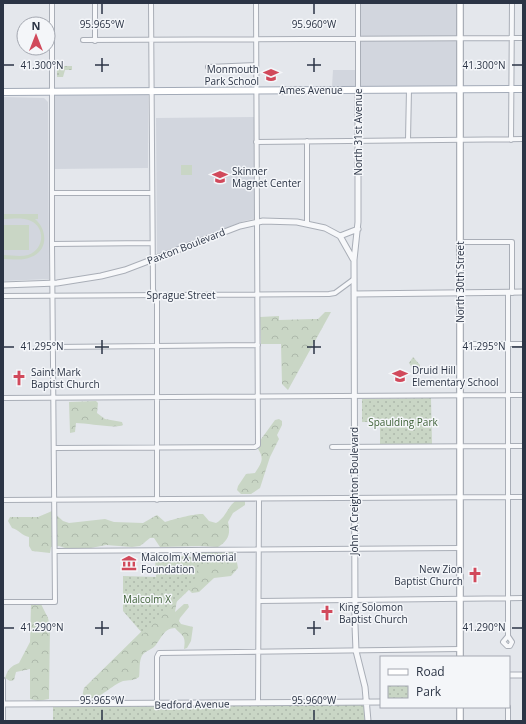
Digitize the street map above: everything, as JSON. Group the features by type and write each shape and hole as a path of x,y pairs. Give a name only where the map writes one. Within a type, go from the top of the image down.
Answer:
{"main road":[{"name":"North 30th Street","path":"460,3 460,656"},
{"name":"Ames Avenue","path":"3,92 523,89"},
{"path":"460,708 460,721"}],"street":[{"path":"3,602 55,602 55,448 52,283 52,3"},
{"path":"95,3 95,40"},
{"path":"151,3 152,243 153,290 157,299 157,500"},
{"path":"55,448 255,447 258,445 256,3"},
{"name":"North 31st Avenue","path":"354,260 358,230 358,3"},
{"path":"511,140 512,3"},
{"path":"83,40 523,38"},
{"path":"208,67 256,65"},
{"path":"408,140 409,89"},
{"path":"256,142 523,140"},
{"path":"307,142 307,223"},
{"path":"52,193 152,193"},
{"name":"Paxton Boulevard","path":"3,285 52,283 101,276 153,259 236,227 257,222 273,221 307,223 325,228 340,236"},
{"path":"354,260 340,236 358,230"},
{"path":"460,242 512,242 508,344 508,636"},
{"path":"52,244 152,243"},
{"name":"John A Creighton Boulevard","path":"354,260 354,600 356,651 365,684 368,721"},
{"name":"Sprague Street","path":"3,296 329,294 335,293 354,279"},
{"path":"354,294 523,292"},
{"path":"460,344 523,344"},
{"path":"54,347 258,345"},
{"path":"3,398 523,395"},
{"path":"332,447 523,446"},
{"path":"3,500 523,497"},
{"path":"258,703 259,499"},
{"path":"55,551 460,548"},
{"path":"259,601 523,598"},
{"path":"157,704 158,654 460,649"},
{"path":"510,675 523,675"},
{"path":"3,680 3,721"},
{"name":"Bedford Avenue","path":"3,704 380,702"},
{"path":"508,708 508,721"}],"shaded area":[{"path":"360,3 456,3 456,86 332,87 333,70 359,70"},
{"path":"55,94 148,94 148,168 54,169"},
{"path":"3,97 44,98 48,102 49,279 3,281"},
{"path":"254,117 254,219 244,221 157,255 156,118"}],"green space":[{"path":"57,66 72,66 72,70 65,70 63,77 57,77"},
{"path":"181,165 192,165 192,175 181,175"},
{"path":"3,214 38,214 38,219 35,219 42,229 44,240 41,250 37,254 25,259 3,259 3,255 22,256 33,252 40,244 41,234 36,224 31,221 21,219 3,219"},
{"path":"3,225 29,225 29,250 3,250"},
{"path":"325,312 331,312 288,390 282,384 281,344 261,344 260,317 279,316 279,320 318,319"},
{"path":"413,357 420,365 420,370 414,371 409,363"},
{"name":"Spaulding Park","path":"431,398 432,444 380,444 380,422 362,422 362,399"},
{"path":"96,401 98,403 97,413 105,419 122,422 123,425 108,426 76,423 75,432 70,433 69,402"},
{"path":"279,419 282,421 282,425 277,435 279,439 270,457 260,488 251,494 241,494 237,490 238,486 246,474 255,473 262,460 261,454 257,447 259,442 275,420"},
{"path":"237,500 245,501 245,505 233,513 228,522 228,537 218,547 160,547 154,538 150,538 140,546 132,547 106,545 86,549 65,548 59,546 51,547 50,553 32,551 29,546 29,537 12,528 8,521 10,517 38,517 52,511 63,521 69,523 105,519 114,522 143,523 157,515 165,522 185,516 203,514 209,521 216,523"},
{"path":"204,551 235,552 238,568 231,576 214,578 199,592 192,593 188,589 191,567 195,557"},
{"name":"Malcolm X","path":"186,556 201,559 192,587 143,634 123,611 123,576 156,577 155,557"},
{"path":"177,600 175,612 184,604 188,604 189,607 179,621 181,624 193,627 191,641 187,648 184,649 185,641 182,635 175,628 171,628 163,634 155,646 145,652 142,656 139,677 133,680 118,683 94,698 82,697 84,688 147,626"},
{"path":"31,604 41,604 48,618 50,627 49,699 38,701 30,699 30,669 16,672 14,680 10,681 5,678 10,668 19,663 30,642"},
{"path":"360,704 364,706 367,721 53,721 53,706"}],"place":[{"name":"Monmouth Park School","path":"271,75"},
{"name":"Skinner Magnet Center","path":"220,177"},
{"name":"Druid Hill Elementary School","path":"400,376"},
{"name":"Saint Mark Baptist Church","path":"19,378"},
{"name":"Malcolm X Memorial Foundation","path":"129,563"},
{"name":"New Zion Baptist Church","path":"475,575"},
{"name":"King Solomon Baptist Church","path":"327,613"}]}
